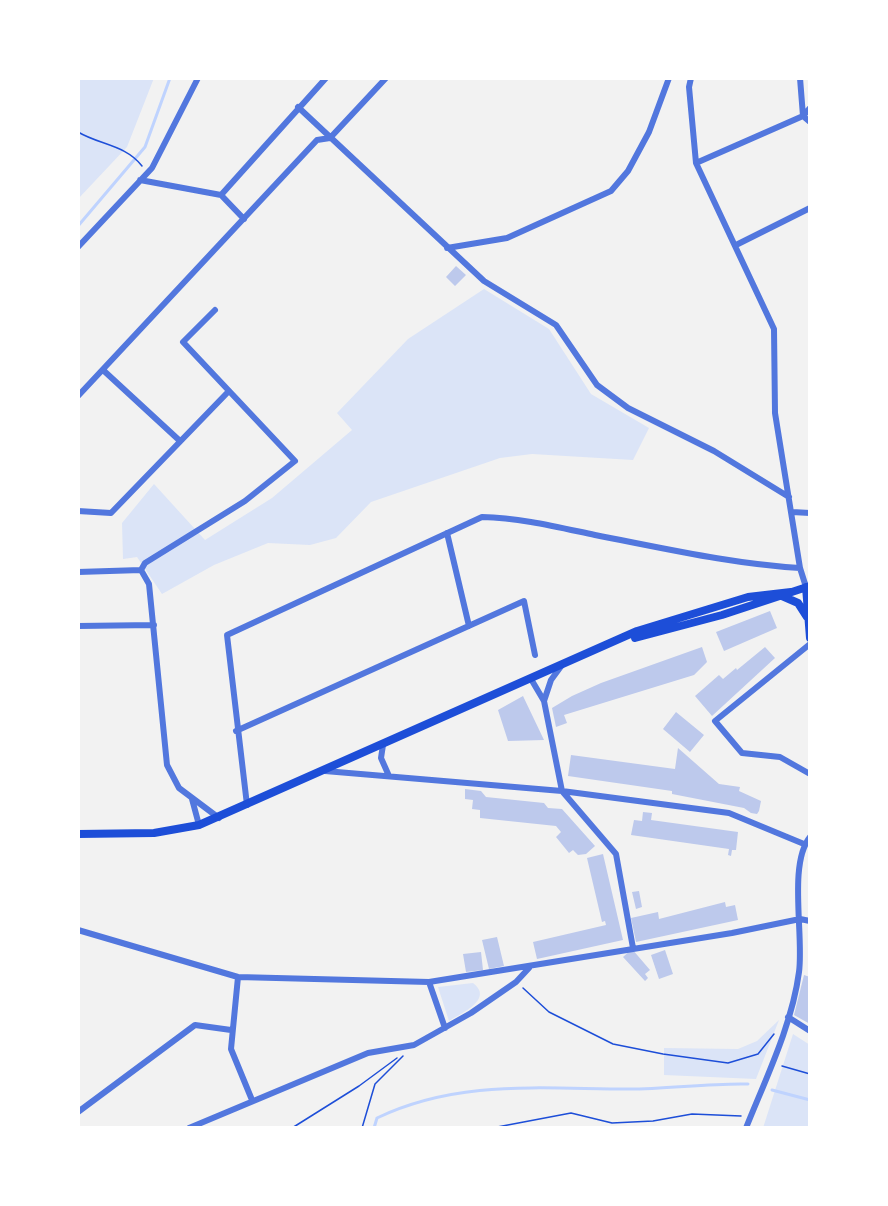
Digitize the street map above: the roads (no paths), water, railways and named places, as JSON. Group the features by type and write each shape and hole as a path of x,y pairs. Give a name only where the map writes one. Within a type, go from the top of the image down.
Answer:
{"main road":[{"path":"608,645 808,587 810,638"},
{"path":"78,834 154,833 199,825 669,619 748,597 791,592"},
{"path":"782,596 798,603 808,618"}],"street":[{"path":"78,247 147,172 198,78"},
{"path":"221,195 326,78"},
{"path":"78,396 316,141 330,138 386,78"},
{"path":"447,248 507,238 611,191 628,171 649,132 669,78"},
{"path":"691,78 689,87 696,163 774,329 775,413 800,567 808,587"},
{"path":"800,78 803,116 810,122"},
{"path":"298,107 484,280 556,325 597,386 620,402 714,451 789,498"},
{"path":"696,163 803,116 810,108"},
{"path":"140,180 221,195 244,219"},
{"path":"736,245 810,208"},
{"path":"141,570 145,563 245,501 294,461 183,342 215,310"},
{"path":"104,370 180,441"},
{"path":"78,511 111,513 228,392"},
{"path":"792,512 810,513"},
{"path":"247,805 236,731 227,635 482,517 513,518 669,549 772,566 800,567"},
{"path":"447,533 469,626"},
{"path":"78,572 141,570"},
{"path":"141,570 149,584 167,765 179,788 219,818"},
{"path":"236,731 524,601 535,655"},
{"path":"78,626 154,626"},
{"path":"810,644 716,721 742,753 780,757 810,774"},
{"path":"544,702 551,680 563,664"},
{"path":"531,679 544,702 562,790 616,854 633,948"},
{"path":"383,745 381,758 389,776"},
{"path":"325,771 562,790 729,813 804,844"},
{"path":"192,798 199,825"},
{"path":"746,1128 788,1017 799,972 800,919 797,897 804,844 810,837"},
{"path":"78,930 238,977 429,982 732,933 800,919 810,921"},
{"path":"189,1128 368,1053 414,1044 445,1028 516,982 530,967"},
{"path":"238,977 231,1030 231,1049 252,1100"},
{"path":"429,982 445,1028"},
{"path":"788,1017 810,1031"},
{"path":"78,1112 195,1025 231,1030"}],"waterway":[{"path":"78,226 145,147 170,78"},
{"path":"374,1128 377,1118 408,1106 439,1097 470,1092 533,1088 644,1089 748,1084"},
{"path":"772,1090 810,1100"}]}
